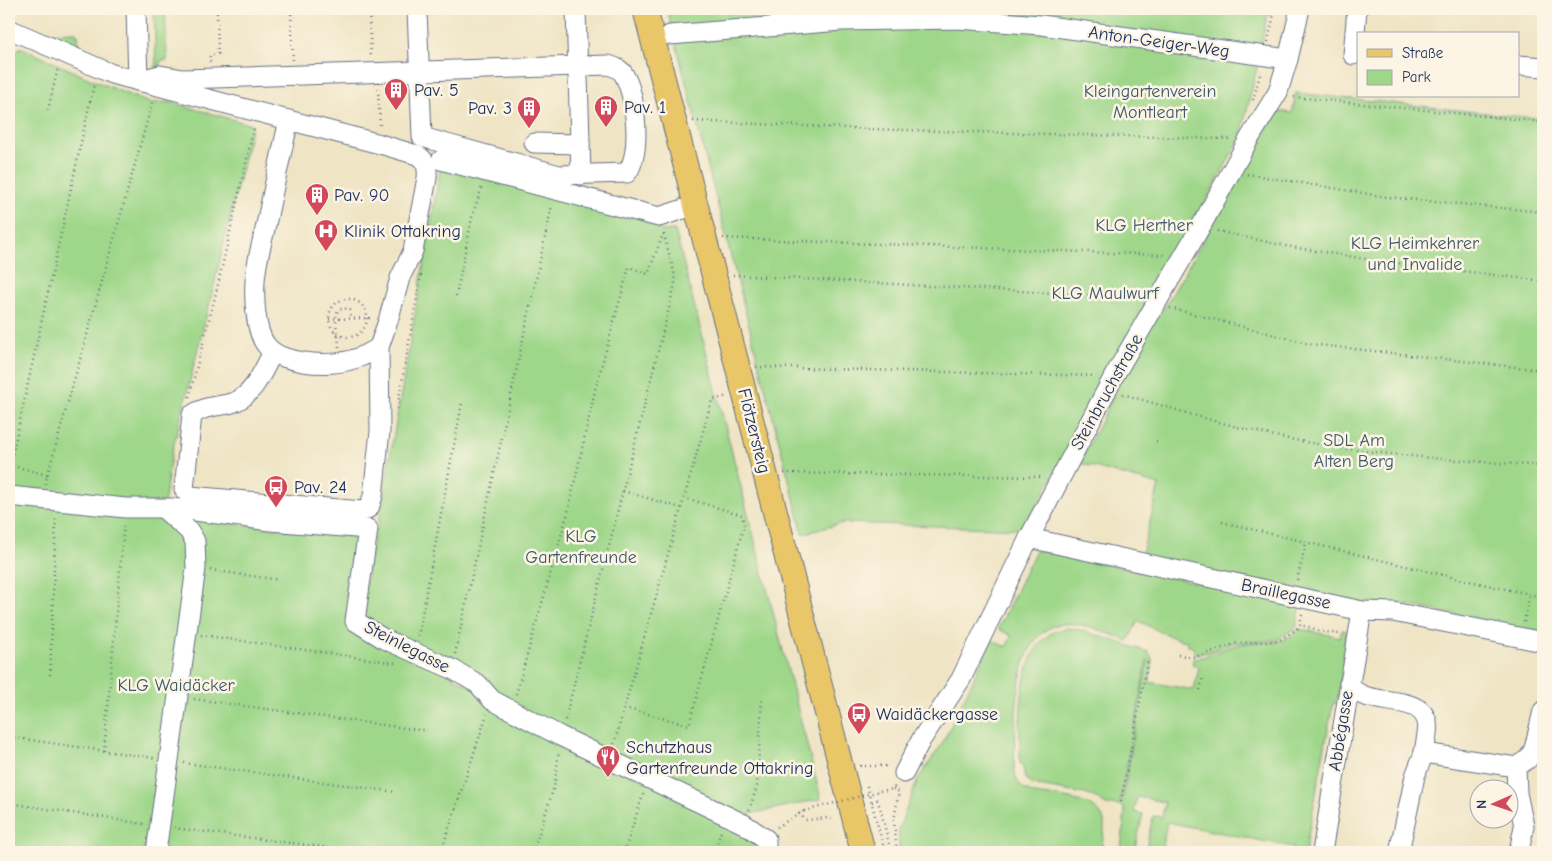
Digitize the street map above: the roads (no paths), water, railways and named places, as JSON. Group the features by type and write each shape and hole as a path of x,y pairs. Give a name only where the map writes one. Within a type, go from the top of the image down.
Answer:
{"main road":[{"name":"Flötzersteig","path":"645,9 862,852"}],"street":[{"path":"136,9 138,81"},
{"path":"138,81 160,74 182,79 374,72 419,71 608,65 614,66 624,74 631,92 635,137 634,158 627,173 560,175 422,137 419,71 417,9"},
{"path":"576,9 581,175"},
{"name":"Steinbruchstraße","path":"897,776 961,679 1029,538 1111,383 1249,139 1276,95 1288,60 1300,9"},
{"path":"1353,55 1357,9"},
{"name":"Anton-Geiger-Weg","path":"670,35 840,21 957,19 1041,25 1288,60"},
{"path":"14,31 112,74 289,120 423,158 426,164 427,178 413,251 400,278 379,348 380,431 373,496 369,508 362,511 190,496 184,488 192,415 201,408 234,402 248,394 273,352"},
{"path":"1520,64 1543,67"},
{"path":"289,120 255,280 260,333 265,344 273,352 286,359 303,362 337,363 365,357 379,348"},
{"path":"534,143 580,144"},
{"path":"441,160 556,189 661,225 696,205"},
{"name":"Steinlegasse","path":"9,496 126,508 172,508 270,521 368,529 355,621 384,639 452,669 478,684 492,700 560,736 744,824 765,844"},
{"path":"156,852 196,568 196,541 189,531 164,509"},
{"name":"Braillegasse","path":"1029,538 1362,611 1393,612 1543,642"},
{"name":"Abbégasse","path":"1322,852 1362,611"},
{"path":"1349,684 1353,691 1363,695 1413,705 1423,712 1428,723 1424,753 1415,776 1398,852"},
{"path":"1424,753 1516,768 1528,759 1534,749 1542,711"},
{"path":"1516,768 1517,793 1524,826 1519,852"}],"place":[{"name":"Pav. 5","path":"396,111"},
{"name":"Pav. 1","path":"606,128"},
{"name":"Pav. 3","path":"529,129"},
{"name":"Pav. 90","path":"317,216"},
{"name":"Klinik Ottakring","path":"326,252"},
{"name":"Pav. 24","path":"276,508"},
{"name":"Waidäckergasse","path":"859,735"},
{"name":"Schutzhaus Gartenfreunde Ottakring","path":"608,778"}],"park label":[{"name":"Kleingartenverein Montleart","path":"1150,101"},
{"name":"KLG Herther","path":"1144,225"},
{"name":"KLG Heimkehrer und Invalide","path":"1415,253"},
{"name":"KLG Maulwurf","path":"1105,293"},
{"name":"SDL Am Alten Berg","path":"1354,450"},
{"name":"KLG Gartenfreunde","path":"581,546"},
{"name":"KLG Waidäcker","path":"176,685"}]}
